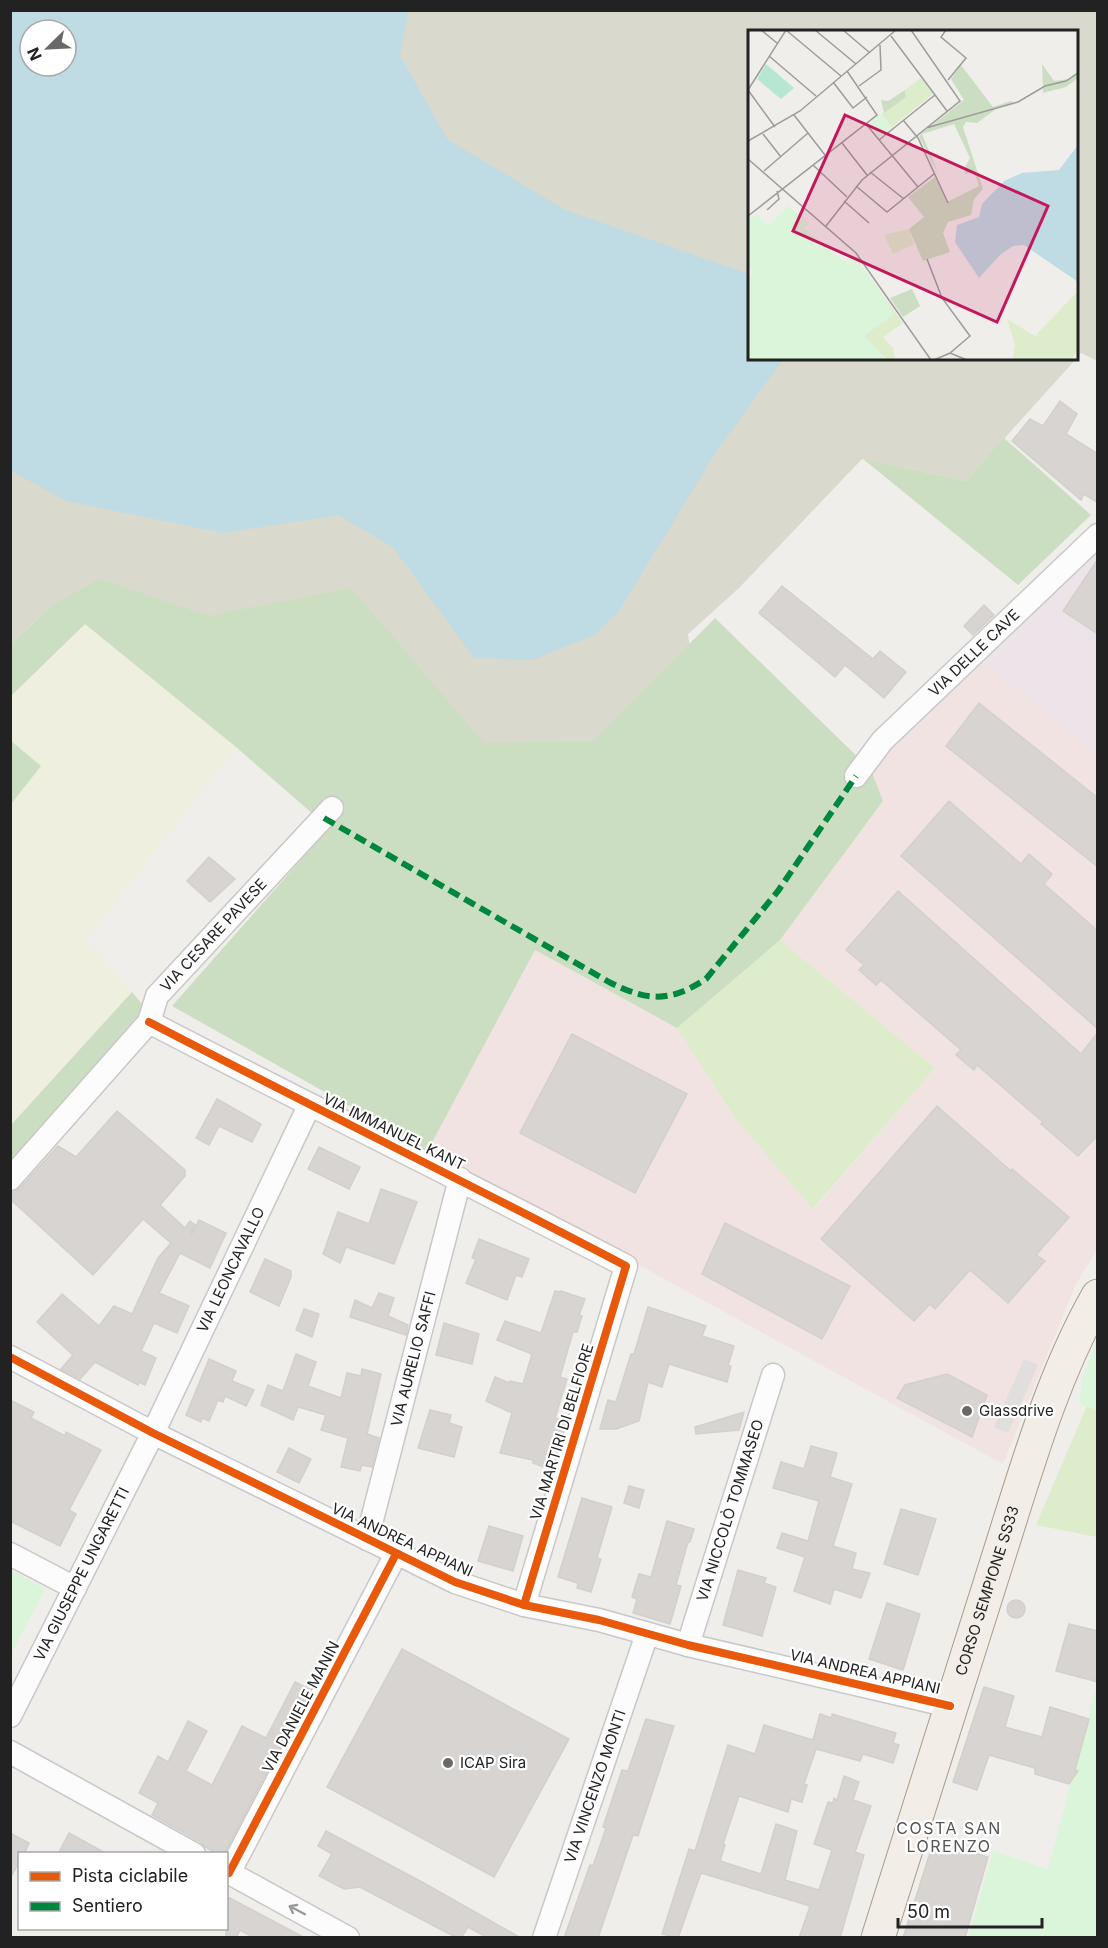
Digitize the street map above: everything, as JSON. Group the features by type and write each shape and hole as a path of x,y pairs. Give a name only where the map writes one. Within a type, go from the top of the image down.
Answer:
{"main road":[{"name":"CORSO SEMPIONE SS33","path":"878,1938 1048,1403 1092,1306"}],"street":[{"name":"VIA DELLE CAVE","path":"856,776 882,741 1098,535"},
{"name":"VIA CESARE PAVESE","path":"10,1179 149,1022 157,996 332,808"},
{"name":"VIA IMMANUEL KANT","path":"149,1022 309,1106 460,1179 626,1266"},
{"name":"VIA LEONCAVALLO","path":"153,1432 309,1106"},
{"name":"VIA AURELIO SAFFI","path":"367,1539 460,1179"},
{"name":"VIA MARTIRI DI BELFIORE","path":"524,1605 626,1266"},
{"name":"VIA ANDREA APPIANI","path":"10,1357 153,1432 455,1582 524,1605 599,1620 688,1645 950,1706"},
{"name":"VIA NICCOLÒ TOMMASEO","path":"688,1645 773,1375"},
{"name":"VIA GIUSEPPE UNGARETTI","path":"10,1716 153,1432"},
{"path":"10,1554 75,1588"},
{"name":"VIA DANIELE MANIN","path":"228,1872 396,1554"},
{"name":"VIA VINCENZO MONTI","path":"544,1938 647,1634"},
{"path":"10,1752 190,1852"},
{"path":"228,1872 348,1938"}],"shaded area":[{"path":"11,11 1097,11 1097,361 1081,353 1078,356 1078,30 748,30 748,360 1075,360 966,481 862,459 739,588 688,634 702,732 617,792 52,605 11,644"},
{"path":"1097,548 1097,753 981,660"},
{"path":"981,660 1097,753 1097,1250 1075,1286 1003,1464 428,1150 535,950 677,1028 735,1118 814,1209 935,1068 780,940 883,801 871,770"},
{"path":"1024,1359 1038,1365 1008,1433 994,1427"}],"green space":[{"path":"1004,438 1091,515 1018,585 863,459 966,481"},
{"path":"100,579 208,616 351,588 484,743 593,741 715,618 871,770 883,801 780,940 677,1028 535,950 428,1150 172,1006 329,828 236,747 85,624 11,696 11,644 52,605"},
{"path":"85,623 236,747 86,940 132,992 11,1125 11,804 41,766 11,741 11,696"},
{"path":"11,741 41,766 11,804"},
{"path":"780,940 935,1068 813,1209 735,1118 677,1028"},
{"path":"132,992 143,1005 139,1015 11,1160 11,1125"},
{"path":"1097,1341 1097,1410 1079,1404 1083,1377"},
{"path":"1089,1401 1097,1404 1097,1537 1036,1525"},
{"path":"11,1570 45,1589 11,1654"},
{"path":"1097,1685 1097,1937 968,1938 993,1851 1048,1869"}],"water":[{"path":"10,11 408,11 400,56 448,140 565,210 748,274 748,360 782,360 714,455 617,614 594,635 532,660 474,658 393,547 338,515 223,533 67,501 11,471"}],"building":[{"path":"1060,401 1077,414 1066,434 1098,454 1098,503 1084,494 1081,500 1012,441 1030,419 1043,426"},
{"path":"1098,559 1098,634 1063,611"},
{"path":"782,586 873,659 880,651 906,672 884,698 845,665 835,677 759,613"},
{"path":"984,605 994,615 973,635 964,626"},
{"path":"979,703 1098,798 1098,867 946,746"},
{"path":"949,801 1021,864 1029,854 1052,874 1044,884 1098,931 1098,1029 901,856"},
{"path":"209,857 235,879 210,902 187,881"},
{"path":"898,891 1081,1054 1098,1032 1098,1135 1078,1156 1041,1124 1043,1122 977,1065 974,1070 956,1055 961,1050 881,980 876,985 859,970 864,965 846,950"},
{"path":"572,1034 687,1094 635,1193 520,1133"},
{"path":"217,1099 261,1124 252,1142 219,1126 209,1145 196,1138"},
{"path":"937,1106 1011,1171 1012,1169 1069,1217 1036,1255 1045,1261 1008,1303 970,1270 935,1309 930,1304 914,1321 821,1239"},
{"path":"117,1111 185,1170 185,1176 160,1205 185,1228 190,1221 195,1225 192,1234 199,1220 226,1233 210,1268 180,1253 159,1293 189,1306 177,1333 154,1323 141,1351 156,1358 145,1385 139,1382 138,1385 95,1362 80,1379 61,1369 73,1355 37,1322 62,1294 99,1326 114,1306 132,1314 158,1258 171,1243 143,1219 93,1275 10,1199 10,1192 20,1188 58,1146 76,1157"},
{"path":"319,1147 360,1167 349,1189 308,1169"},
{"path":"381,1189 417,1202 394,1264 346,1247 340,1263 323,1254 338,1212 369,1224"},
{"path":"725,1223 850,1286 822,1339 702,1274"},
{"path":"479,1239 529,1259 522,1277 516,1275 507,1300 466,1283 476,1259 472,1258"},
{"path":"265,1259 291,1271 291,1277 279,1306 250,1292"},
{"path":"555,1291 585,1299 579,1315 582,1316 577,1332 573,1332 560,1377 567,1379 555,1418 565,1421 554,1457 550,1455 546,1468 533,1463 533,1460 500,1453 512,1413 486,1401 495,1377 510,1383 510,1381 523,1384 532,1354 497,1340 505,1321 541,1333"},
{"path":"379,1293 394,1298 388,1316 408,1325 406,1335 350,1317 355,1300 372,1308"},
{"path":"648,1307 706,1326 702,1336 734,1346 728,1366 731,1366 727,1382 669,1364 662,1387 648,1382 639,1421 616,1429 600,1429 608,1400 616,1402"},
{"path":"304,1309 319,1314 312,1337 296,1330"},
{"path":"444,1323 479,1334 472,1364 436,1355"},
{"path":"296,1354 316,1362 308,1386 341,1398 347,1373 361,1376 362,1369 381,1374 367,1434 379,1438 372,1467 362,1465 360,1471 341,1467 348,1438 321,1430 326,1415 298,1407 293,1420 261,1405 268,1385 283,1391"},
{"path":"209,1359 236,1371 232,1381 254,1390 246,1406 225,1396 223,1402 218,1400 209,1421 202,1418 201,1422 186,1415"},
{"path":"947,1374 987,1395 972,1437 897,1398 905,1385"},
{"path":"10,1400 34,1412 31,1418 65,1436 66,1432 101,1450 69,1510 76,1514 60,1546 10,1521"},
{"path":"430,1410 451,1415 449,1423 462,1427 454,1457 418,1448"},
{"path":"744,1412 739,1430 696,1434 695,1427"},
{"path":"811,1446 837,1453 830,1477 852,1484 833,1546 856,1553 852,1569 870,1573 861,1598 834,1589 830,1604 794,1591 805,1557 777,1548 782,1533 808,1541 819,1501 773,1488 781,1462 804,1469"},
{"path":"289,1448 311,1459 299,1483 277,1472"},
{"path":"629,1486 644,1490 639,1508 624,1503"},
{"path":"582,1498 612,1507 597,1558 601,1559 591,1592 577,1588 578,1583 558,1577"},
{"path":"901,1509 936,1519 918,1575 884,1564"},
{"path":"667,1521 694,1529 676,1585 681,1586 670,1624 633,1613 637,1599 632,1597 639,1574 651,1577"},
{"path":"489,1526 523,1536 513,1571 478,1561"},
{"path":"738,1570 766,1578 764,1583 776,1587 762,1636 723,1625"},
{"path":"1016,1600 1022,1603 1025,1609 1022,1615 1016,1618 1010,1615 1007,1609 1010,1603"},
{"path":"887,1603 920,1614 903,1670 869,1659"},
{"path":"1069,1624 1098,1631 1098,1682 1056,1671"},
{"name":"ICAP Sira","path":"402,1649 569,1739 494,1877 327,1787"},
{"path":"295,1682 310,1689 225,1852 214,1852 201,1842 152,1815 158,1803 139,1793 158,1756 168,1762 188,1721 207,1731 186,1771 212,1785 242,1726 266,1738"},
{"path":"984,1687 1014,1696 1005,1727 1042,1737 1050,1707 1089,1719 1075,1770 1078,1771 1069,1784 1035,1774 1035,1768 989,1755 977,1790 953,1782"},
{"path":"820,1714 832,1718 832,1714 896,1733 893,1743 899,1745 893,1763 863,1754 860,1761 816,1749 804,1784 807,1785 802,1802 791,1799 788,1812 739,1796 723,1844 725,1845 720,1861 761,1874 776,1824 797,1831 785,1880 819,1890 832,1850 814,1844 828,1802 833,1803 834,1798 837,1800 844,1776 859,1782 853,1800 871,1806 855,1852 864,1855 840,1938 799,1938 810,1906 701,1873 678,1938 662,1934 689,1849 695,1851 728,1745 755,1754 764,1725 813,1740"},
{"path":"646,1719 674,1726 638,1836 633,1835 598,1938 564,1938 590,1865 593,1866 622,1770 628,1771"},
{"path":"326,1831 521,1938 488,1938 468,1927 461,1938 457,1938 360,1887 344,1889 319,1876 332,1854 318,1846"},
{"path":"10,1833 29,1843 25,1852 18,1852 18,1864 10,1878"},
{"path":"69,1833 103,1852 59,1852"},
{"path":"934,1840 988,1857 965,1938 903,1938"},
{"path":"228,1897 305,1938 254,1938 240,1930 236,1938 226,1938"}],"marked path":[{"path":"324,818 609,982 635,993 658,997 681,992 706,979 778,891 856,776"}],"cycle path":[{"path":"149,1022 626,1266 524,1605"},
{"path":"10,1357 153,1433 455,1582 524,1605 599,1620 688,1645 950,1706"},
{"path":"228,1872 396,1554"}],"place":[{"name":"Glassdrive","path":"967,1411"},
{"name":"ICAP Sira","path":"448,1763"}],"district":[{"name":"COSTA SAN LORENZO","path":"949,1837"}]}
